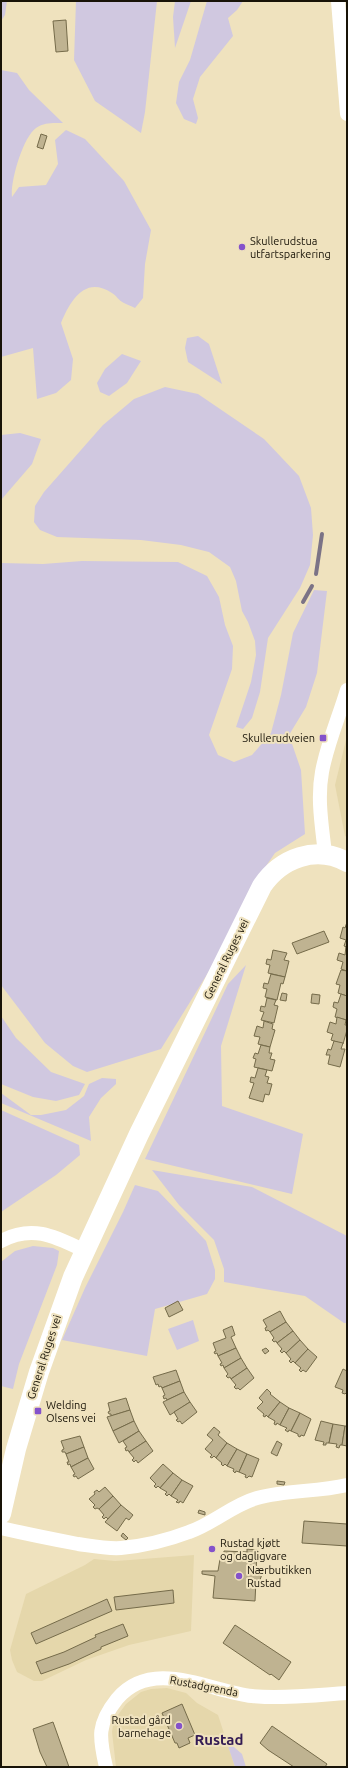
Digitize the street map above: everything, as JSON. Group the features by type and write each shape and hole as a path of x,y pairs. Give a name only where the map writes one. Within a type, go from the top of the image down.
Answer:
{"main road":[{"name":"General Ruges vei","path":"1,1514 16,1449 60,1308 139,1134 240,928 265,883 273,872 287,862 308,854 325,854"},
{"path":"325,854 347,862"}],"street":[{"path":"338,1 347,114"},
{"path":"325,854 320,801 322,772 347,690"},
{"path":"1,1241 20,1233 34,1232 61,1238 85,1251"},
{"path":"1,1528 38,1537 101,1547 121,1548 165,1540 191,1532 231,1509 257,1498 288,1492 324,1489 347,1485"},
{"name":"Rustadgrenda","path":"106,1767 102,1740 102,1721 120,1696 135,1684 143,1680 170,1678 250,1695 268,1697 347,1693"}],"shaded area":[{"path":"1,1 7,1 5,15 1,21"},
{"path":"76,1 157,1 145,112 141,133 95,101 74,60"},
{"path":"175,1 191,1 175,48 173,17"},
{"path":"207,1 243,1 237,10 228,18 233,36 200,77 193,99 198,118 196,124 184,119 176,103 179,82 190,60"},
{"path":"1,70 17,73 29,90 63,123 49,123 36,128 26,140 15,171 12,197 19,187 46,185 58,164 55,140 66,130 85,139 124,181 151,230 145,264 143,298 135,308 122,302 114,294 102,288 94,287 86,289 80,293 69,306 61,323 73,359 71,380 56,393 37,399 33,348 1,357"},
{"path":"198,336 209,344 222,384 188,362 185,348 187,338"},
{"path":"122,354 141,361 127,383 109,396 100,392 97,383 105,369"},
{"path":"165,387 198,394 264,439 299,476 311,508 313,535 310,565 300,588 268,638 260,692 252,718 243,729 236,727 251,682 256,655 255,641 242,611 236,581 230,567 209,552 181,545 141,540 57,537 40,530 34,522 35,506 44,492 103,425 134,399"},
{"path":"20,433 41,439 32,464 1,500 1,435"},
{"path":"82,561 178,562 207,576 219,597 225,625 233,646 232,669 209,735 218,755 234,762 252,755 271,733 281,695 293,633 314,590 327,591 317,673 306,707 289,735 301,770 305,834 275,853 253,885 211,968 161,1049 87,1072 73,1066 45,1043 1,985 1,563 43,564"},
{"path":"347,736 347,837 345,836 335,785"},
{"path":"246,965 221,1046 222,1106 303,1134 292,1194 145,1159 228,984"},
{"path":"1,1016 16,1038 51,1072 85,1084 79,1095 56,1101 33,1097 1,1084"},
{"path":"102,1078 116,1079 116,1084 101,1098 89,1117 91,1141 1,1103 1,1093 31,1115 41,1115 66,1110 84,1096 89,1084"},
{"path":"1,1110 79,1145 80,1155 56,1175 1,1212"},
{"path":"152,1170 252,1187 347,1236 347,1323 344,1323 305,1296 224,1282 224,1269 214,1240 179,1205"},
{"path":"135,1185 158,1191 206,1241 215,1270 215,1279 207,1294 155,1309 147,1356 62,1340 85,1288"},
{"path":"33,1246 53,1248 59,1251 57,1265 19,1364 13,1389 1,1386 1,1262 15,1251"},
{"path":"193,1320 199,1341 177,1350 168,1329"},
{"path":"194,1555 191,1631 129,1645 86,1660 42,1681 34,1681 17,1672 10,1650 26,1594 85,1565 94,1559 115,1561"},
{"path":"167,1688 186,1693 197,1703 218,1715 235,1767 116,1767 112,1732 113,1725 118,1715 126,1704 141,1692 151,1689"},
{"path":"226,1740 242,1754 246,1767 235,1767"}],"building":[{"path":"66,20 68,51 56,52 53,21"},
{"path":"41,134 47,136 43,149 37,147"},
{"path":"347,922 347,947 344,946 346,940 340,938 343,927 345,928"},
{"path":"324,931 329,942 297,954 292,943"},
{"path":"346,946 347,971 341,969 343,962 337,960 339,953 345,955"},
{"path":"273,950 287,953 284,960 289,961 285,977 268,973 270,965 266,964 267,959 271,960"},
{"path":"341,970 347,971 347,996 338,993 340,985 336,984"},
{"path":"271,974 285,977 283,984 281,983 277,1000 265,997 267,989 263,988 264,983 268,984"},
{"path":"282,993 287,994 286,1001 280,1000"},
{"path":"312,994 320,995 319,1004 311,1003"},
{"path":"341,994 347,996 347,1020 335,1017 337,1009 333,1007 334,1002 338,1003"},
{"path":"267,998 276,1000 274,1005 278,1006 274,1023 261,1020 264,1012 260,1011 261,1006 265,1007"},
{"path":"337,1017 346,1020 345,1025 347,1025 347,1030 343,1044 331,1040 333,1034 327,1032 330,1022 336,1024"},
{"path":"264,1021 273,1024 272,1029 275,1030 270,1047 258,1044 260,1037 254,1036 257,1026 263,1028"},
{"path":"334,1041 343,1043 341,1049 345,1049 340,1067 328,1064 330,1055 326,1055 328,1049 331,1050"},
{"path":"261,1045 270,1047 269,1053 272,1053 270,1059 275,1060 272,1071 254,1067 256,1059 253,1058 255,1053 258,1054"},
{"path":"258,1068 267,1070 265,1076 269,1077 267,1083 272,1084 269,1095 265,1094 263,1102 249,1098 254,1083 250,1082 251,1077 255,1078"},
{"path":"178,1301 183,1310 169,1317 165,1308"},
{"path":"280,1311 286,1322 270,1332 268,1330 266,1331 265,1328 267,1327 263,1320"},
{"path":"286,1322 293,1331 277,1343 276,1341 274,1342 272,1340 274,1338 270,1332"},
{"path":"232,1326 235,1335 231,1337 236,1348 218,1356 217,1353 215,1354 214,1352 216,1351 213,1343 226,1338 223,1330"},
{"path":"293,1331 300,1340 286,1353 284,1351 282,1353 280,1351 282,1349 277,1343"},
{"path":"300,1340 308,1349 295,1363 293,1361 291,1363 289,1361 291,1359 286,1353"},
{"path":"236,1348 241,1358 224,1368 223,1365 221,1366 220,1364 222,1363 218,1356"},
{"path":"266,1348 269,1351 265,1354 262,1350"},
{"path":"308,1349 317,1357 306,1372 303,1370 301,1372 299,1370 301,1368 295,1363"},
{"path":"241,1358 247,1368 231,1379 230,1377 228,1378 226,1376 228,1374 224,1368"},
{"path":"247,1368 254,1378 240,1390 238,1388 236,1389 234,1387 236,1385 231,1379"},
{"path":"343,1369 347,1371 347,1392 345,1394 342,1393 343,1390 335,1387"},
{"path":"176,1370 180,1381 162,1388 161,1386 159,1387 158,1384 156,1385 153,1377"},
{"path":"180,1381 184,1392 167,1400 166,1398 164,1399 163,1396 165,1395 162,1388"},
{"path":"267,1389 271,1393 270,1394 280,1402 268,1417 266,1415 265,1417 263,1416 264,1414 257,1408 263,1402 259,1398"},
{"path":"184,1392 190,1402 170,1415 163,1402"},
{"path":"126,1398 130,1410 111,1416 108,1412 110,1411 108,1403"},
{"path":"190,1402 197,1412 182,1424 180,1421 178,1422 176,1420 178,1419 174,1412"},
{"path":"280,1402 289,1408 280,1425 277,1423 276,1425 274,1424 275,1421 268,1417"},
{"path":"289,1408 300,1413 291,1431 289,1430 288,1432 285,1430 287,1428 280,1425"},
{"path":"130,1410 134,1421 113,1431 107,1417"},
{"path":"300,1413 311,1419 304,1436 301,1435 300,1437 298,1434 291,1431"},
{"path":"134,1421 139,1431 119,1443 113,1431"},
{"path":"321,1421 333,1424 329,1443 326,1443 326,1445 323,1445 324,1442 315,1440"},
{"path":"333,1424 345,1426 342,1445 340,1445 339,1448 336,1447 337,1444 329,1443"},
{"path":"345,1426 347,1426 347,1446 342,1445"},
{"path":"214,1427 220,1432 218,1435 227,1443 216,1458 214,1456 212,1458 210,1457 212,1455 205,1449 213,1440 207,1435"},
{"path":"139,1431 146,1441 129,1452 128,1450 126,1451 125,1448 127,1447 123,1441"},
{"path":"80,1436 84,1447 66,1454 65,1452 62,1452 64,1449 61,1441"},
{"path":"146,1441 153,1451 138,1463 136,1460 134,1462 132,1460 134,1458 129,1452"},
{"path":"277,1441 282,1444 277,1456 271,1453"},
{"path":"227,1443 237,1449 227,1466 225,1464 223,1466 221,1464 222,1463 216,1458"},
{"path":"84,1447 88,1458 71,1467 70,1464 68,1465 67,1462 69,1462 66,1454"},
{"path":"237,1449 247,1454 239,1472 236,1471 235,1473 233,1471 234,1469 227,1466"},
{"path":"247,1454 259,1459 252,1477 249,1476 247,1478 245,1477 246,1475 239,1472"},
{"path":"88,1458 94,1469 78,1479 76,1476 74,1477 73,1475 75,1474 71,1467"},
{"path":"163,1464 173,1473 160,1488 158,1486 156,1488 154,1486 156,1484 150,1478"},
{"path":"173,1473 182,1480 171,1496 169,1494 167,1496 165,1494 167,1492 160,1488"},
{"path":"182,1480 193,1486 183,1503 180,1501 179,1503 176,1502 178,1500 171,1496"},
{"path":"277,1481 285,1482 284,1485 277,1484"},
{"path":"105,1487 113,1496 99,1509 95,1509 93,1507 95,1505 89,1499 95,1494 94,1492 97,1490 99,1492"},
{"path":"113,1496 121,1505 108,1519 106,1517 104,1519 102,1517 104,1515 99,1509"},
{"path":"121,1505 133,1515 129,1520 126,1518 117,1531 105,1522"},
{"path":"199,1510 205,1512 205,1515 198,1513"},
{"path":"304,1521 347,1524 347,1546 302,1543"},
{"path":"123,1533 128,1538 126,1540 121,1536"},
{"path":"247,1549 257,1550 256,1573 262,1574 260,1580 256,1580 255,1601 213,1598 215,1576 202,1574 202,1571 218,1571 220,1559 223,1559 224,1551 247,1552"},
{"path":"173,1590 174,1603 116,1610 114,1597"},
{"path":"107,1599 112,1611 36,1644 31,1633"},
{"path":"123,1624 128,1636 101,1647 101,1649 69,1664 41,1674 36,1662 64,1652 96,1637 95,1635"},
{"path":"235,1625 291,1662 279,1680 223,1643"},
{"path":"182,1704 195,1735 188,1738 190,1743 179,1748 177,1743 175,1743 162,1713"},
{"path":"53,1722 69,1767 47,1767 40,1752 33,1729"},
{"path":"272,1726 327,1764 325,1767 294,1767 268,1750 260,1743"}],"waterway":[{"path":"316,574 322,534"},
{"path":"303,602 312,586"}],"place":[{"name":"Skullerudstua utfartsparkering","path":"242,247"},
{"name":"Skullerudveien","path":"323,738"},
{"name":"Welding Olsens vei","path":"38,1411"},
{"name":"Rustad kjøtt og dagligvare","path":"212,1549"},
{"name":"Nærbutikken Rustad","path":"239,1576"},
{"name":"Rustad gård barnehage","path":"179,1726"}],"district":[{"name":"Rustad","path":"219,1740"}]}
